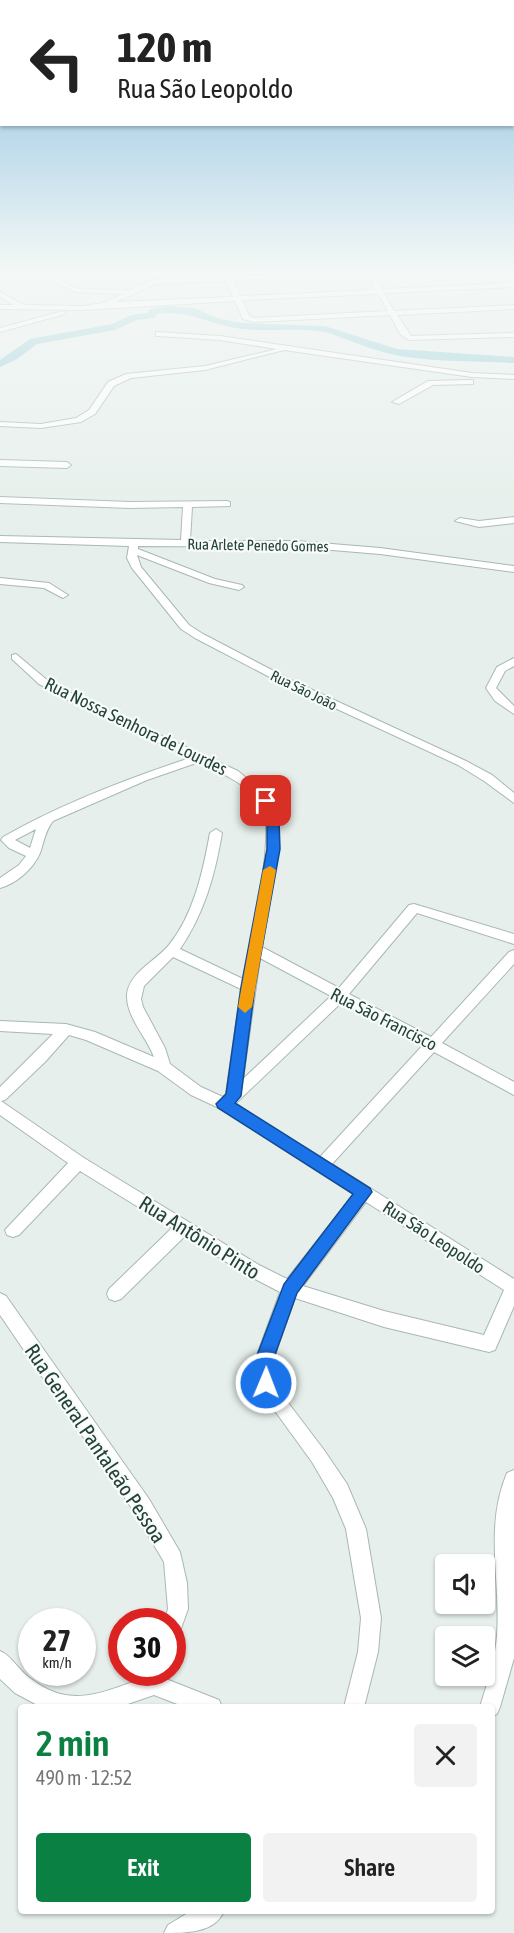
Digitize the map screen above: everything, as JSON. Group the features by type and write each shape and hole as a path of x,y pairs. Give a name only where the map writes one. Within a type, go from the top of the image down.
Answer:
{"street":[{"path":"0,424 41,426 78,420 92,412 111,384 129,376 229,363"},
{"path":"390,363 472,375 514,378"},
{"path":"396,402 431,383 514,378"},
{"path":"0,463 67,465"},
{"path":"0,500 130,505 227,504"},
{"path":"185,543 188,504"},
{"path":"460,521 480,524 514,520"},
{"name":"Rua Arlete Penedo Gomes","path":"0,539 133,547 185,543 296,543 380,551 514,569"},
{"path":"133,547 212,581 239,587"},
{"name":"Rua São João","path":"133,547 132,558 136,568 185,627 287,682 462,763 514,799"},
{"path":"0,581 46,585 63,595"},
{"name":"Rua Nossa Senhora de Lourdes","path":"16,657 43,682 76,700 197,759 234,774 266,801 271,810 273,849 228,1100"},
{"path":"514,661 501,669 491,688 499,699 514,711"},
{"path":"33,854 7,840 51,817 143,777 197,759"},
{"path":"0,884 19,873 27,865 42,826 51,817"},
{"path":"163,1067 158,1046 134,999 136,988 146,974 171,951 194,913 216,833"},
{"path":"228,1100 339,997 414,908 514,939"},
{"name":"Rua São Francisco","path":"255,949 339,997 433,1042 514,1089"},
{"path":"171,951 248,987"},
{"path":"321,1166 514,955"},
{"name":"Rua São Leopoldo","path":"0,1026 66,1029 90,1036 163,1067 196,1091 228,1100 321,1166 514,1287"},
{"path":"0,1096 40,1058 66,1029"},
{"name":"Rua Antônio Pinto","path":"0,1107 79,1162 253,1270 290,1289 384,1319 489,1344 514,1287"},
{"path":"13,1230 79,1162"},
{"path":"355,1704 368,1652 371,1618 356,1529 340,1491 318,1456 277,1402 266,1383 262,1366 290,1289 364,1192"},
{"path":"115,1294 184,1226"},
{"name":"Rua General Pantaleão Pessoa","path":"0,1301 142,1506 173,1559 178,1608"},
{"path":"491,1704 500,1681 507,1634 504,1582 506,1510 508,1488 514,1479"},
{"path":"0,1661 18,1684 47,1701 60,1704"},
{"path":"96,1704 139,1686"},
{"path":"170,1686 206,1704"},
{"path":"176,1933 208,1914"}],"slow traffic":[{"path":"245,1007 270,870"}],"route":[{"path":"266,801 273,820 273,849 248,987 233,1096 224,1104 364,1192 290,1289 268,1344 262,1366 266,1383"}]}
